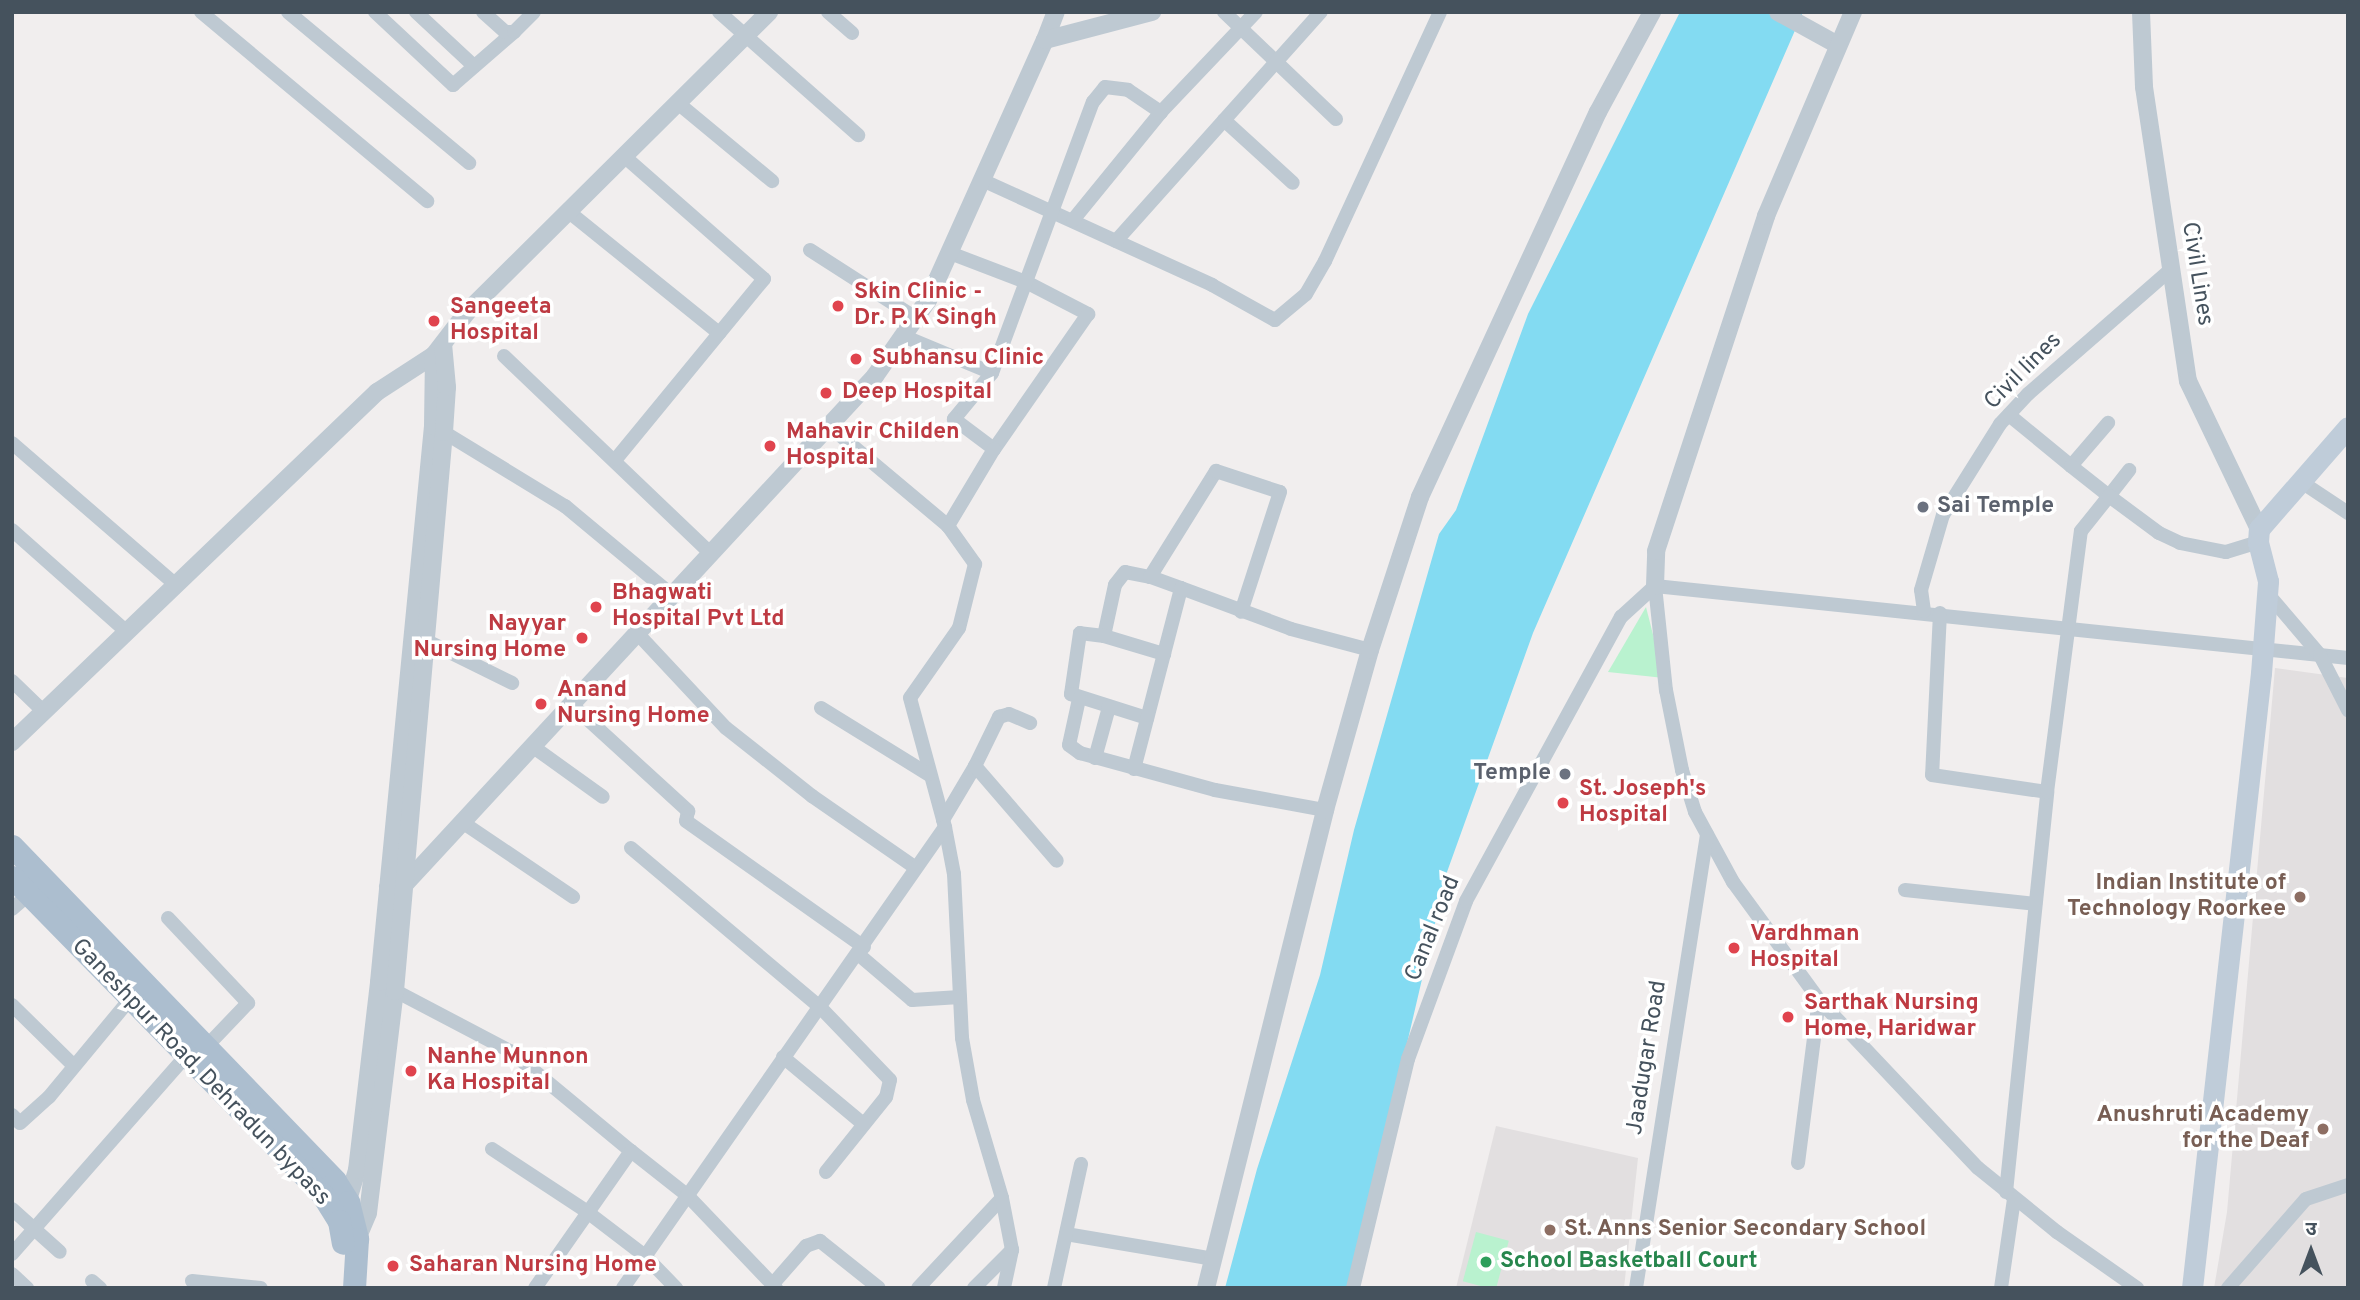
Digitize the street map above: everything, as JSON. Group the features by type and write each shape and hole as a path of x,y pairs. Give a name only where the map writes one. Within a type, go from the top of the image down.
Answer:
{"main road":[{"path":"2192,1288 2263,651 2267,593 2258,536 2300,481 2348,427"},
{"path":"12,846 196,1052"},
{"name":"Ganeshpur Road, Dehradun bypass","path":"17,894 130,999 196,1052 322,1194 344,1212 340,1288"},
{"path":"344,1212 357,1239 354,1288"}],"street":[{"path":"201,12 427,201"},
{"path":"288,12 469,163"},
{"path":"375,12 453,85 534,12"},
{"path":"416,12 474,66"},
{"path":"483,12 505,32 514,32"},
{"path":"719,12 858,135"},
{"path":"12,742 377,392 439,350 467,312 769,12"},
{"path":"828,12 852,33"},
{"path":"344,1212 357,1170 379,982 397,885 462,822 875,376 915,318 950,253 1056,12"},
{"path":"1045,40 1152,12"},
{"path":"1224,12 1336,119"},
{"path":"1073,220 1161,112 1256,12"},
{"path":"1116,241 1321,12"},
{"path":"982,180 1212,285 1275,320 1306,294 1325,261 1440,12"},
{"path":"1206,1288 1325,810 1370,650 1420,497 1598,112 1652,12"},
{"path":"1777,12 1836,44"},
{"path":"1853,12 1836,44 1766,216 1656,551 1655,586 1666,690 1682,770 1707,835 1733,881 1819,1000 2010,1196 2137,1288"},
{"name":"Civil Lines","path":"2141,12 2144,87 2188,381 2258,536"},
{"path":"994,449 954,419 992,373 1028,283 1049,211 1093,102 1105,87 1128,90 1161,112"},
{"path":"679,104 772,181"},
{"path":"1224,120 1293,184"},
{"path":"616,459 764,279 625,157"},
{"path":"569,212 719,332"},
{"path":"810,250 915,318"},
{"path":"948,526 994,449 1088,314 1028,283 950,253"},
{"name":"Civil lines","path":"1924,611 1921,590 1943,515 2009,415 2171,270"},
{"path":"903,336 992,373"},
{"path":"357,1239 368,1213 379,1148 395,990 397,885 439,429 439,350"},
{"path":"504,356 616,459 710,554"},
{"path":"2009,415 2159,534 2180,543 2226,552 2258,536"},
{"path":"2071,466 2108,423"},
{"path":"829,426 948,526 975,564 956,637 935,658 910,698 928,774 944,823 954,874 960,997 974,1100 1002,1198 1012,1250 1004,1288"},
{"path":"439,429 565,506 672,595"},
{"path":"12,443 176,585"},
{"path":"2001,1288 2035,904 2065,628 2081,531 2129,470"},
{"path":"1150,577 1216,471 1280,492 1241,612"},
{"path":"2300,481 2348,513"},
{"path":"12,530 127,632"},
{"path":"1104,636 1120,579 1125,572 1150,577 1241,612 1370,650"},
{"path":"1655,586 1924,611 2263,651 2348,658"},
{"name":"Canal road","path":"1353,1288 1408,1059 1466,901 1621,617 1655,586"},
{"path":"1134,769 1181,588"},
{"path":"2267,593 2320,655 2348,710"},
{"path":"1940,613 1932,775 2047,792"},
{"path":"637,633 726,728 812,796 916,867"},
{"path":"1147,718 1079,699 1071,694 1080,633 1104,636 1164,654"},
{"path":"421,638 512,683"},
{"path":"12,681 44,712"},
{"path":"1079,699 1069,745 1096,758 1134,769 1325,810"},
{"path":"571,704 688,811 686,821 861,950 912,1000 960,997"},
{"path":"1096,758 1109,707"},
{"path":"821,708 928,774"},
{"path":"623,1288 783,1057 861,950 916,867 944,823 999,717 1009,714 1030,723"},
{"path":"532,746 603,797"},
{"path":"975,766 1057,861"},
{"path":"462,822 573,897"},
{"name":"Jaadugar Road","path":"1636,1288 1707,835"},
{"path":"631,848 820,1007 890,1080 886,1097 826,1172"},
{"path":"1905,890 2035,904"},
{"path":"12,1254 196,1052 248,1003 168,918"},
{"path":"379,982 510,1051 687,1195 774,1286 806,1246 820,1241 879,1288"},
{"path":"12,1115 20,1123 130,999"},
{"path":"1798,1163 1819,1000"},
{"path":"12,1005 73,1065"},
{"path":"783,1057 863,1124"},
{"path":"492,1149 586,1211 645,1256 676,1288"},
{"path":"535,1288 586,1211 631,1151"},
{"path":"1054,1288 1081,1164"},
{"path":"2228,1288 2306,1199 2348,1185"},
{"path":"918,1288 1002,1198"},
{"path":"12,1209 60,1252"},
{"path":"1066,1234 1214,1259"},
{"path":"974,1288 1012,1250"},
{"path":"12,1274 27,1288"},
{"path":"192,1281 261,1288"}],"shaded area":[{"name":"Indian Institute of Technology Roorkee","path":"2275,668 2348,678 2348,1288 2214,1288 2227,1212"},
{"name":"St. Anns Senior Secondary School","path":"1496,1126 1638,1158 1624,1288 1456,1288"}],"green space":[{"path":"1646,607 1664,678 1608,672"},
{"name":"School Basketball Court","path":"1476,1232 1509,1241 1496,1288 1463,1281"}],"water":[{"path":"1680,12 1803,12 1533,633 1447,872 1350,1288 1225,1288 1257,1169 1320,975 1354,830 1439,534 1456,510 1528,314"}],"place":[{"name":"Skin Clinic - Dr. P. K Singh","path":"838,306"},
{"name":"Sangeeta Hospital","path":"434,321"},
{"name":"Subhansu Clinic","path":"856,359"},
{"name":"Deep Hospital","path":"826,393"},
{"name":"Mahavir Childen Hospital","path":"770,446"},
{"name":"Sai Temple","path":"1923,507"},
{"name":"Bhagwati Hospital Pvt Ltd","path":"596,607"},
{"name":"Nayyar Nursing Home","path":"582,638"},
{"name":"Anand Nursing Home","path":"541,704"},
{"name":"Temple","path":"1565,774"},
{"name":"St. Joseph's Hospital","path":"1563,803"},
{"name":"Indian Institute of Technology Roorkee","path":"2300,897"},
{"name":"Vardhman Hospital","path":"1734,948"},
{"name":"Sarthak Nursing Home, Haridwar","path":"1788,1017"},
{"name":"Nanhe Munnon Ka Hospital","path":"411,1071"},
{"name":"Anushruti Academy for the Deaf","path":"2323,1129"},
{"name":"St. Anns Senior Secondary School","path":"1550,1230"},
{"name":"School Basketball Court","path":"1486,1262"},
{"name":"Saharan Nursing Home","path":"393,1266"}]}
